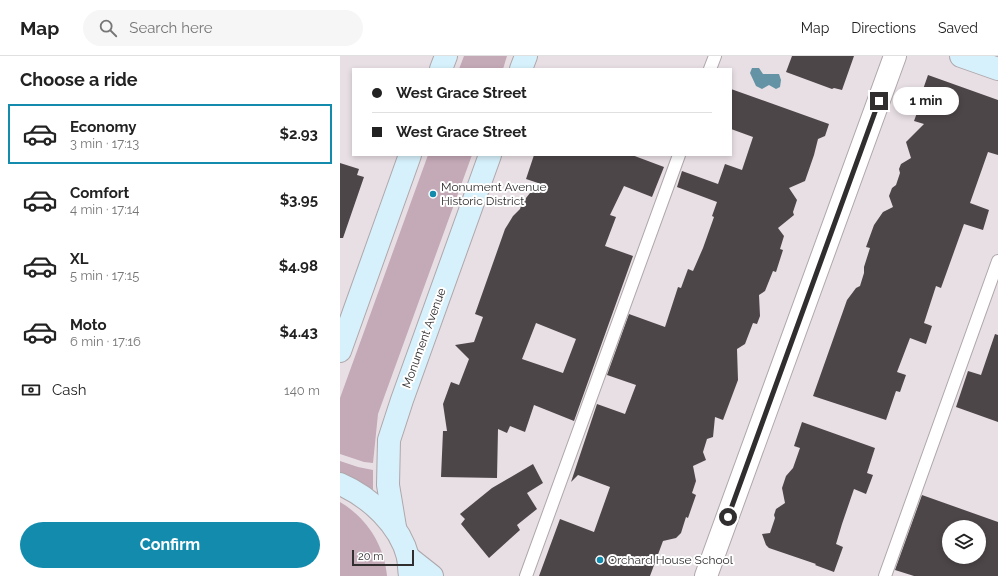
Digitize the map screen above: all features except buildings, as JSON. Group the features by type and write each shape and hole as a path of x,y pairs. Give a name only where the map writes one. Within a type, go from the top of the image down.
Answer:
{"street":[{"path":"441,68 446,56"},
{"path":"521,68 526,56"},
{"path":"706,576 895,56"},
{"path":"962,56 998,68"},
{"path":"340,351 410,156"},
{"name":"Monument Avenue","path":"395,527 388,485 389,440 490,156"},
{"path":"340,484 351,489 374,506 395,527 409,567 432,576"}],"lane":[{"path":"710,68 715,56"},
{"path":"526,576 679,156"},
{"path":"885,576 998,261"}],"shaded area":[{"path":"464,56 507,56 503,68 459,68"},
{"path":"428,156 472,156 378,414 373,463 364,462 340,454 340,398"},
{"path":"340,461 373,470 373,489 370,490 340,473"},
{"path":"340,502 358,516 372,533 382,554 387,576 340,576"}],"water":[{"path":"752,68 759,68 763,74 779,74 781,80 780,87 776,89 769,85 762,89 756,86 750,73"}],"place":[{"name":"Monument Avenue Historic District","path":"433,194"},
{"name":"Orchard House School","path":"600,560"}],"route":[{"path":"728,517 879,101"}]}
